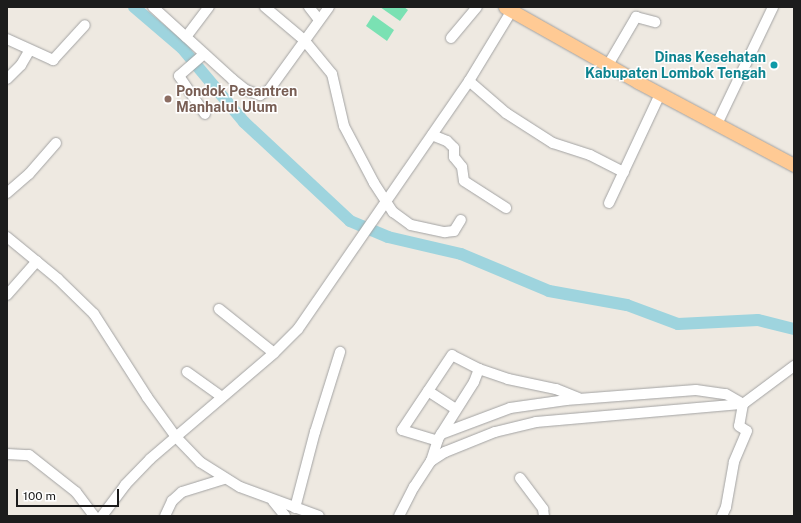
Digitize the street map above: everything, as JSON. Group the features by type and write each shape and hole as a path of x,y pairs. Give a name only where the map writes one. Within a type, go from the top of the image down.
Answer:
{"main road":[{"path":"510,8 660,94 794,165"}],"street":[{"path":"153,7 246,90 260,95 269,90 329,7"},
{"path":"186,37 209,7"},
{"path":"265,7 304,40 332,74 344,126 385,202 400,219 416,226 452,232 461,220"},
{"path":"309,7 319,20"},
{"path":"451,38 477,7"},
{"path":"717,124 773,7"},
{"path":"102,516 134,475 274,353 298,329 469,81 510,8"},
{"path":"608,65 636,17 655,22"},
{"path":"7,39 29,51 54,60 85,25"},
{"path":"7,79 21,65 29,51"},
{"path":"204,54 180,73 180,80 205,114"},
{"path":"469,81 506,113 553,143 590,155 624,172"},
{"path":"609,203 660,94"},
{"path":"432,135 447,141 454,148 454,158 462,167 464,181 506,208"},
{"path":"7,193 29,174 56,143"},
{"path":"7,237 37,261 94,314 146,397 176,437 200,462 224,479 273,501 319,516"},
{"path":"7,294 37,261"},
{"path":"219,309 274,353"},
{"path":"295,508 314,432 340,352"},
{"path":"580,399 556,389 502,377 451,356 402,431 439,438 506,409 580,399 696,390 726,394 743,404"},
{"path":"431,462 445,452 525,423 743,404 794,366"},
{"path":"400,516 414,487 431,462 439,438 474,382 479,368"},
{"path":"187,372 222,398"},
{"path":"428,391 456,409"},
{"path":"722,516 726,506 734,462 747,431 739,426 743,404"},
{"path":"7,454 29,455 76,492 94,516"},
{"path":"520,478 543,509 544,516"},
{"path":"165,516 172,501 182,492 224,479"},
{"path":"273,501 285,516"}],"green space":[{"path":"380,7 404,7 408,10 400,21"},
{"path":"373,15 394,30 387,41 366,26"}],"waterway":[{"path":"134,7 182,48 244,122 350,221 388,237 461,254 549,291 627,305 678,324 758,320 794,329"}],"place":[{"name":"Dinas Kesehatan Kabupaten Lombok Tengah","path":"774,65"},
{"name":"Pondok Pesantren Manhalul Ulum","path":"168,99"}]}
